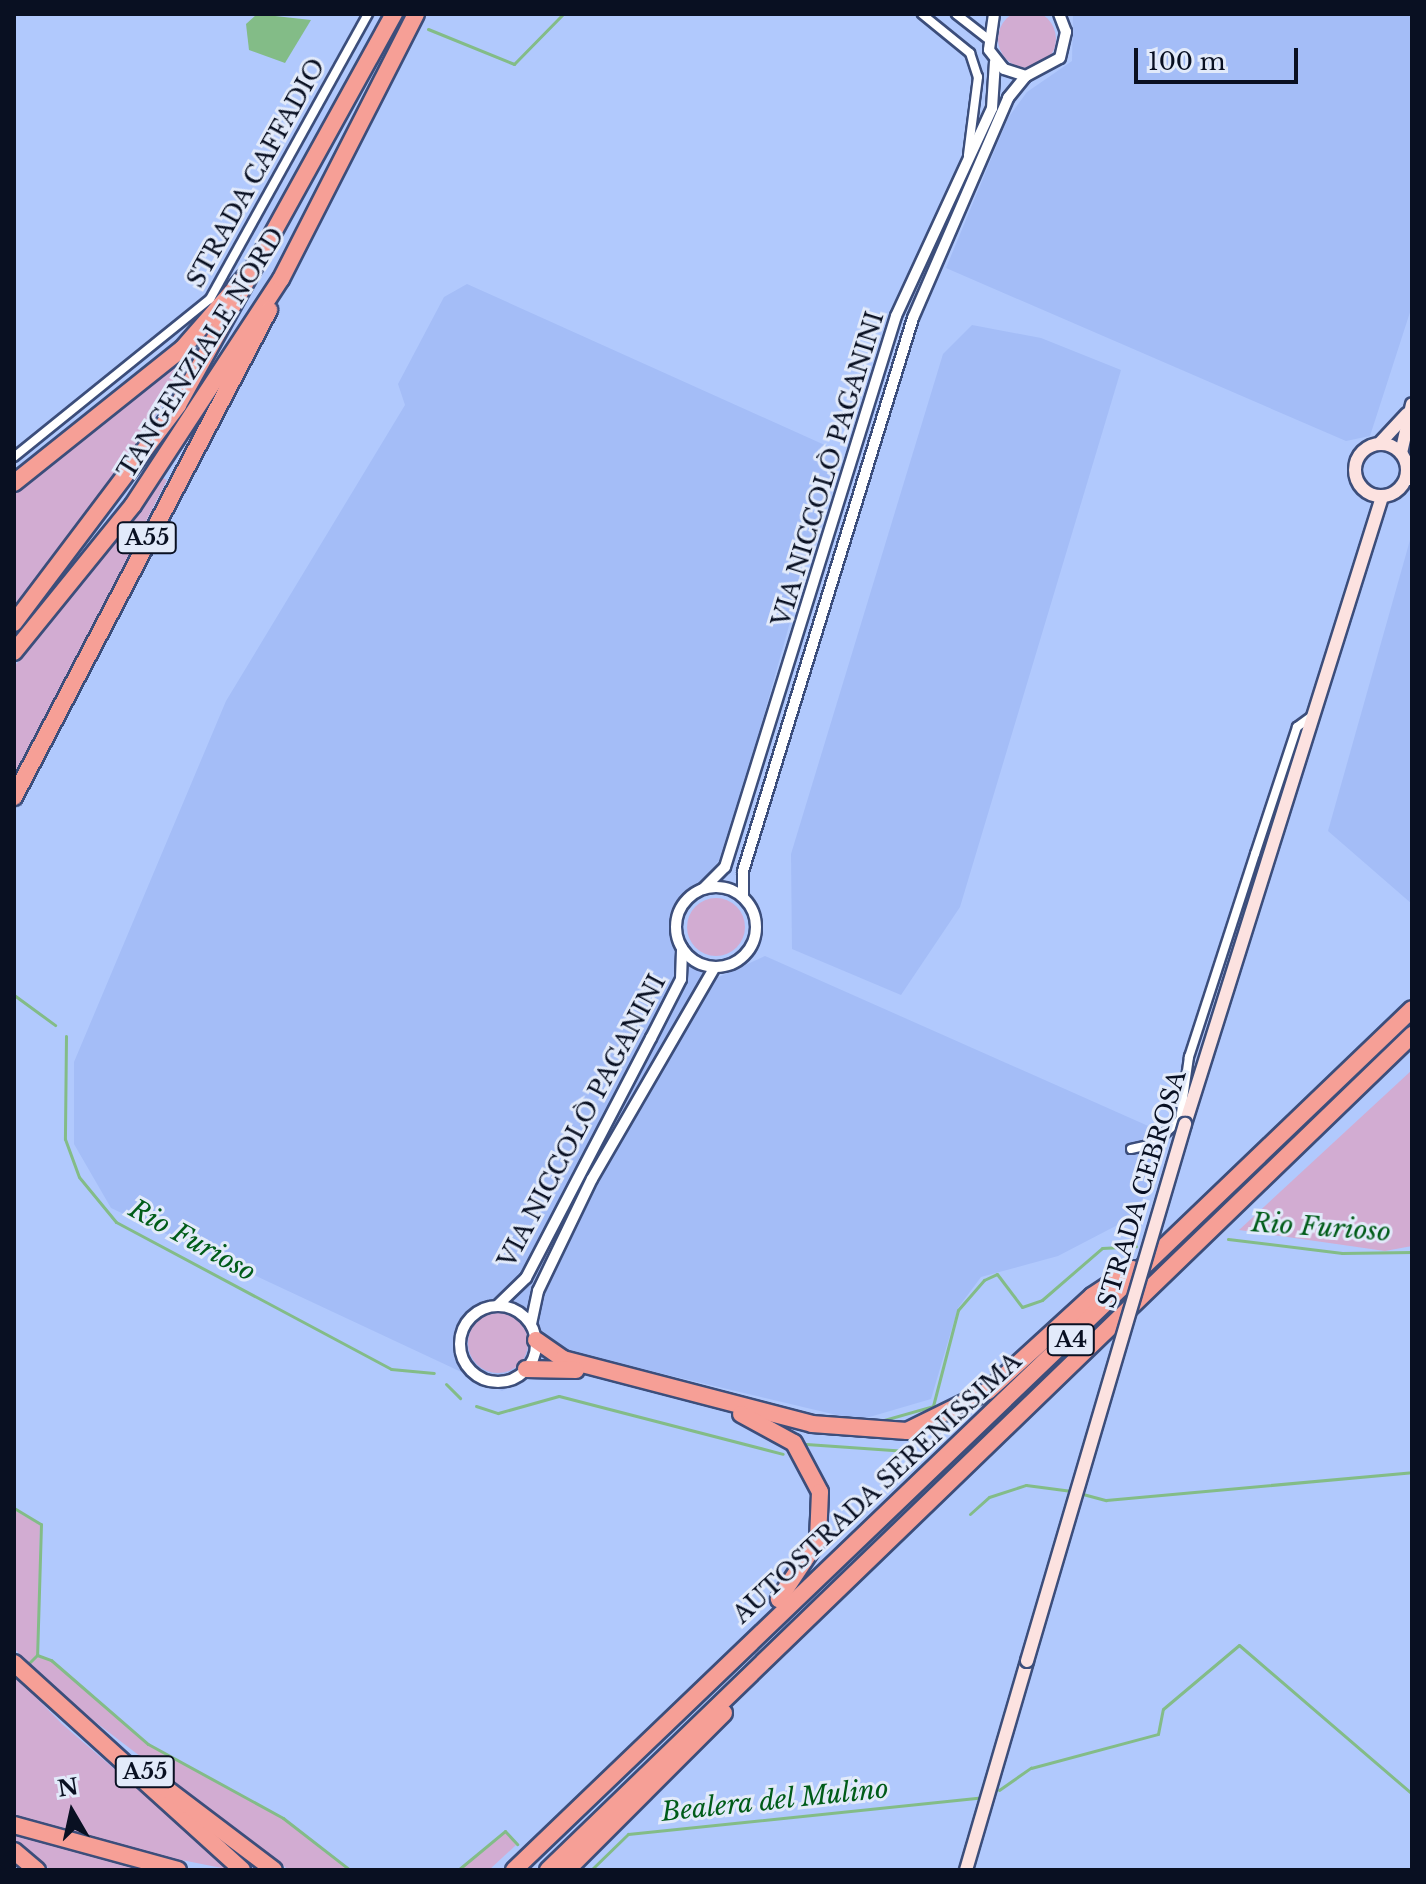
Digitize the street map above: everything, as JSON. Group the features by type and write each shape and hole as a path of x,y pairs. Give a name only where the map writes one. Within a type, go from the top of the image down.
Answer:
{"highway":[{"name":"TANGENZIALE NORD","path":"14,623 178,405 289,213 394,14"},
{"name":"TANGENZIALE NORD","path":"14,652 133,505 281,279 416,14"},
{"name":"A55","path":"14,483 206,326 289,213"},
{"name":"A55","path":"14,797 281,279"},
{"name":"AUTOSTRADA SERENISSIMA","path":"514,1870 723,1664 1165,1249 1412,1009"},
{"name":"AUTOSTRADA SERENISSIMA","path":"548,1870 1412,1035"},
{"path":"534,1332 563,1359 812,1424 907,1431 988,1391 1092,1296 1165,1249"},
{"path":"526,1369 578,1370 738,1413 782,1434 806,1460 820,1492 818,1540 797,1579 723,1664"},
{"path":"567,1870 695,1746 813,1614"},
{"name":"A55","path":"14,1663 86,1735 274,1870"},
{"path":"86,1735 242,1870"},
{"name":"A4","path":"504,1870 577,1808"},
{"path":"14,1825 178,1870"},
{"path":"14,1851 37,1870"}],"main road":[{"path":"1411,408 1408,481 1382,497 1367,493 1355,464 1379,444 1411,408"},
{"path":"1379,444 1407,461"},
{"name":"STRADA CEBROSA","path":"1367,493 1372,526"},
{"name":"STRADA CEBROSA","path":"966,1870 1232,970 1382,497"}],"street":[{"name":"STRADA CAFFADIO","path":"14,457 210,299 368,14"},
{"path":"922,14 970,53 978,77 968,155"},
{"path":"956,14 987,38 995,62 1026,76 1060,58 1066,32 1059,14"},
{"path":"987,38 994,14"},
{"name":"VIA NICCOLÒ PAGANINI","path":"703,889 725,867 896,316 992,108 995,62"},
{"name":"VIA NICCOLÒ PAGANINI","path":"743,896 743,871 913,318 1008,98 1026,76"},
{"path":"1131,1149 1153,1144 1180,1120 1189,1057 1297,727 1316,713"},
{"path":"1255,854 1261,876"},
{"path":"703,889 743,896 756,920 754,942 739,961 715,967 682,948 681,908 703,889"},
{"name":"VIA NICCOLÒ PAGANINI","path":"498,1305 526,1278 658,1026 681,979 682,948"},
{"name":"VIA NICCOLÒ PAGANINI","path":"534,1332 538,1291 592,1179 715,967"},
{"path":"498,1305 534,1332 526,1369 493,1382 463,1360 459,1340 468,1319 498,1305"}],"shaded area":[{"path":"1027,10 1048,18 1056,39 1048,60 1027,68 1006,60 998,39 1006,18"},
{"path":"257,14 311,20 285,63 249,50 246,24"},
{"path":"1073,14 1412,14 1412,306 1370,436 1346,441 946,268 1008,118 1027,92 1072,61"},
{"path":"467,284 838,451 725,854 671,915 677,956 719,977 765,956 1155,1129 1158,1173 1131,1218 1058,1256 981,1277 958,1308 931,1399 866,1418 845,1417 571,1352 502,1391 111,1208 74,1144 74,1062 226,701 405,405 398,384 444,297"},
{"path":"972,325 1041,338 1121,370 960,907 901,995 792,949 791,854 943,354"},
{"path":"200,343 133,452 14,607 14,489"},
{"path":"163,478 167,480 14,781 14,667"},
{"path":"1412,533 1412,904 1328,831"},
{"path":"716,898 727,900 736,907 743,916 743,938 736,947 727,954 716,956 705,954 696,947 689,938 687,927 689,916 696,907 705,900"},
{"path":"1412,1070 1412,1246 1385,1251 1239,1230"},
{"path":"498,1313 509,1315 519,1322 526,1332 526,1354 519,1364 509,1371 498,1373 487,1371 477,1364 470,1354 468,1343 470,1332 477,1322 487,1315"},
{"path":"14,1510 40,1525 37,1657 51,1661 148,1745 283,1819 348,1870 289,1870 47,1685 14,1648"},
{"path":"14,1675 62,1724 232,1870 65,1837 14,1819"},
{"path":"14,1832 62,1848 157,1870 51,1870 14,1841"},
{"path":"505,1832 516,1845 489,1870 460,1870"}],"waterway":[{"path":"428,29 514,64 563,14"},
{"name":"Rio Furioso","path":"14,995 55,1025"},
{"name":"Rio Furioso","path":"66,1036 65,1139 79,1177 116,1222 391,1369 434,1373"},
{"name":"Rio Furioso","path":"1228,1239 1342,1253 1412,1252"},
{"name":"Rio Furioso","path":"877,1422 933,1406 958,1310 984,1280 997,1274 1022,1307 1042,1300 1102,1248 1136,1246"},
{"name":"Rio Furioso","path":"446,1384 460,1398"},
{"name":"Rio Furioso","path":"476,1406 498,1413 559,1396 783,1454"},
{"name":"Rio Furioso","path":"806,1444 907,1451 917,1460"},
{"path":"1079,1493 1106,1500 1412,1472"},
{"path":"970,1514 989,1497 1026,1485 1072,1491"},
{"path":"14,1508 41,1524 37,1655"},
{"name":"Bealera del Mulino","path":"999,1790 1031,1768 1158,1734 1163,1709 1239,1645 1412,1794"},
{"name":"Bealera del Mulino","path":"29,1663 37,1655 51,1660 148,1744 283,1818 350,1870"},
{"name":"Bealera del Mulino","path":"591,1870 628,1834 978,1798"},
{"name":"Bealera del Mulino","path":"458,1870 505,1831 517,1844"}]}
